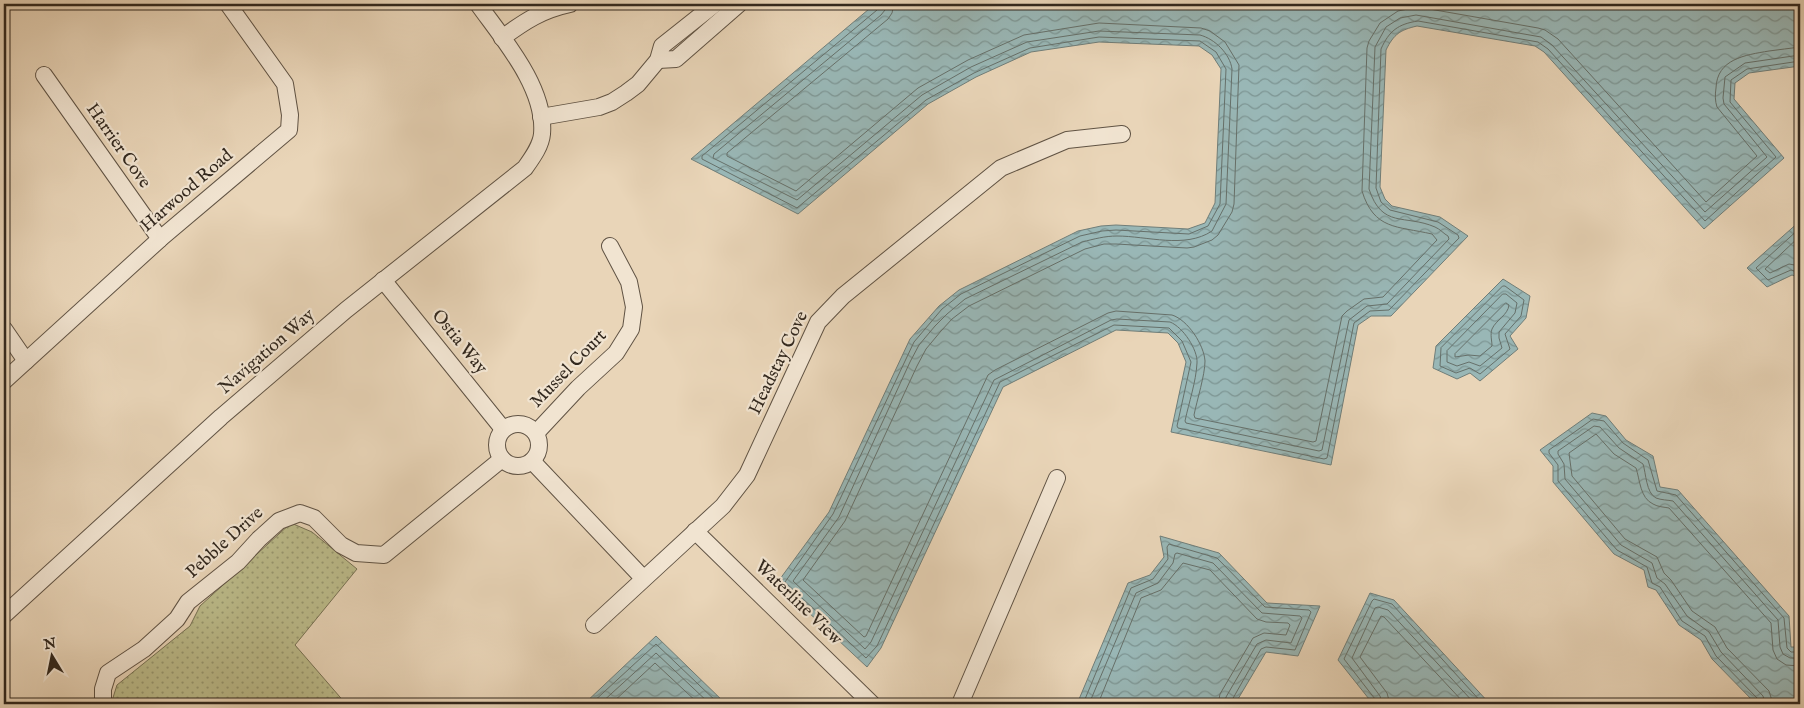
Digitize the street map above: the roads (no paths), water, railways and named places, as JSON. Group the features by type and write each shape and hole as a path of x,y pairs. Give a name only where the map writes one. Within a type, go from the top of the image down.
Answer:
{"street":[{"name":"Harwood Road","path":"4,381 160,239 289,130 290,115 285,84 228,4"},
{"name":"Navigation Way","path":"4,615 221,417 383,280 525,168 536,153 542,135 538,100 528,77 478,4"},
{"path":"502,38 535,15 570,4"},
{"path":"541,118 584,111 612,102 638,84 658,60 662,46 715,4"},
{"path":"658,60 676,59 739,4"},
{"name":"Harrier Cove","path":"44,75 160,239"},
{"name":"Headstay Cove","path":"594,625 723,506 747,475 818,322 843,296 1002,168 1067,140 1122,134"},
{"name":"Mussel Court","path":"536,433 578,388 616,353 631,329 634,307 629,282 610,246"},
{"name":"Ostia Way","path":"383,280 503,429"},
{"path":"4,329 26,361"},
{"path":"524,424 536,433 539,448 532,461 525,465 513,466 502,459 497,451 497,442 503,429 510,425 524,424"},
{"name":"Pebble Drive","path":"103,704 103,689 108,673 144,649 177,619 188,602 238,562 279,521 300,513 314,518 342,545 356,553 384,555 502,459"},
{"path":"532,461 643,578"},
{"path":"960,704 1057,478"},
{"name":"Waterline View","path":"695,531 872,704"}],"water":[{"path":"878,4 1800,4 1800,66 1749,73 1735,83 1734,99 1784,158 1704,229 1544,52 1535,46 1417,26 1406,29 1398,34 1386,50 1380,187 1385,199 1392,206 1440,217 1468,236 1391,316 1371,316 1358,325 1331,465 1171,432 1186,362 1178,343 1168,333 1116,330 1003,387 881,648 867,667 777,583 829,512 910,339 939,306 959,290 1078,231 1116,225 1188,229 1205,223 1215,203 1221,69 1212,55 1199,46 1099,42 1031,52 976,77 928,104 798,214 691,159 869,9"},
{"path":"1800,221 1800,278 1792,275 1767,287 1747,268"},
{"path":"1503,279 1530,296 1526,318 1510,336 1518,349 1480,381 1470,373 1457,379 1433,368 1436,346"},
{"path":"1592,413 1606,416 1626,440 1653,456 1660,487 1678,490 1789,616 1791,647 1800,647 1800,704 1756,704 1712,659 1701,640 1679,625 1656,590 1648,587 1644,570 1614,554 1553,482 1553,466 1540,450"},
{"path":"1160,536 1219,553 1267,603 1320,606 1298,656 1266,652 1235,704 1077,704 1128,583 1150,575 1164,557"},
{"path":"1370,593 1394,600 1490,704 1373,704 1338,660"},
{"path":"656,636 726,704 584,704"}]}
